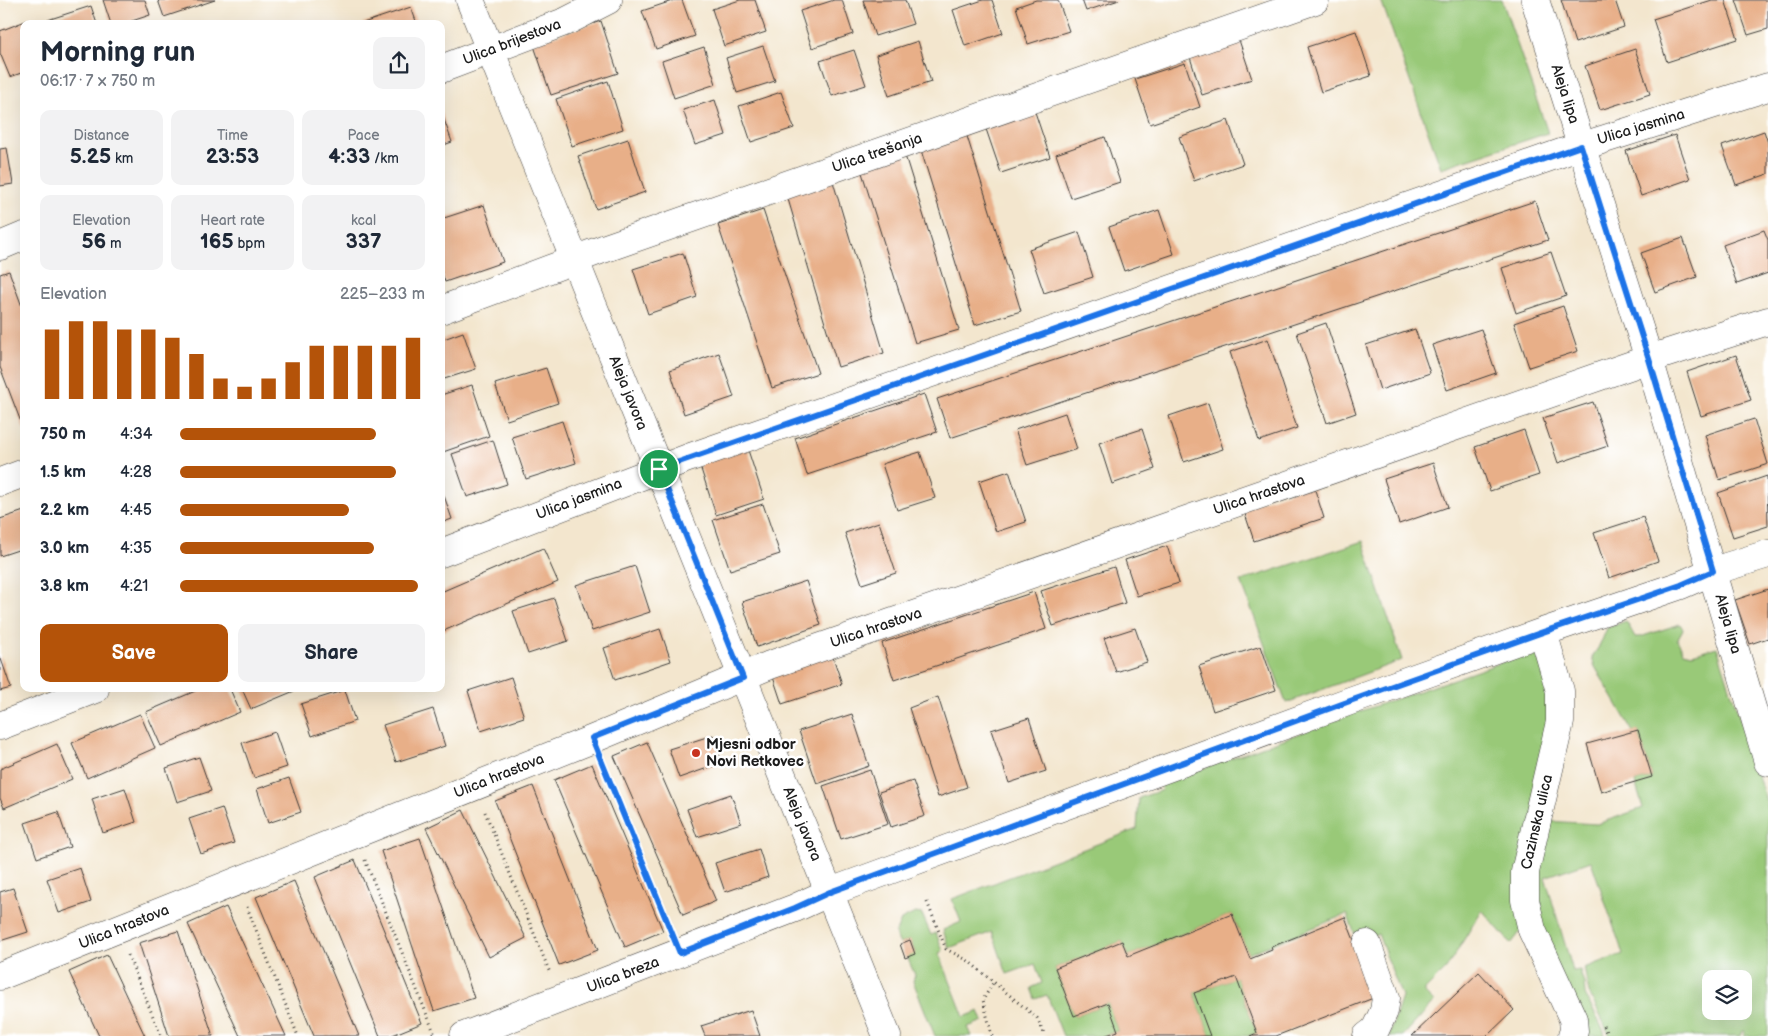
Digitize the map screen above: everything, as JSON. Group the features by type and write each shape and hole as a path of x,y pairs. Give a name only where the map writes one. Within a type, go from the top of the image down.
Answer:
{"street":[{"name":"Aleja javora","path":"470,0 887,1036"},
{"name":"Ulica brijestova","path":"445,67 567,21 608,0"},
{"name":"Ulica trešanja","path":"445,308 575,259 1315,0"},
{"name":"Aleja lipa","path":"1535,0 1649,359 1768,762"},
{"name":"Ulica jasmina","path":"445,551 659,469 1581,146 1768,87"},
{"path":"0,246 20,238"},
{"name":"Ulica hrastova","path":"0,976 743,678 770,665 1649,359 1768,321"},
{"path":"0,482 20,474"},
{"name":"Ulica breza","path":"464,1036 795,908 830,892 1543,632 1686,583 1713,571 1768,554"},
{"name":"Cazinska ulica","path":"1543,632 1560,691 1560,722 1525,872 1525,900 1532,930 1573,1019 1572,1036"},
{"path":"0,726 87,692"},
{"path":"1367,944 1386,998 1384,1011 1375,1030 1367,1036"}],"path":[{"path":"592,738 680,953"},
{"path":"474,786 560,999"},
{"path":"355,834 436,1036"},
{"path":"237,881 298,1036"},
{"path":"928,902 946,949 967,960 1037,1018 1045,1036"},
{"path":"117,929 161,1036"},
{"path":"992,1036 983,1000 994,983"}],"green space":[{"path":"1381,0 1502,0 1548,133 1441,168"},
{"path":"1363,541 1402,660 1286,703 1241,581"},
{"path":"1626,621 1635,637 1680,624 1683,629 1677,640 1684,652 1692,654 1717,647 1768,807 1768,1036 1744,1036 1744,1031 1742,1031 1740,1036 1610,1036 1589,993 1584,968 1623,954 1591,861 1545,877 1573,971 1580,970 1584,982 1585,995 1605,1036 1579,1036 1534,904 1546,821 1597,824 1643,808 1635,782 1652,777 1638,730 1633,732 1594,665 1592,657 1600,645 1607,628"},
{"path":"1535,651 1553,687 1521,931 1511,944 1482,910 1446,969 1425,990 1425,993 1434,1002 1403,1036 1389,1036 1402,997 1378,934 1358,942 1347,914 1248,954 1232,914 1128,956 1122,941 1055,968 1074,1016 1108,1003 1118,1031 1103,1036 1063,1036 1047,995 1035,999 1031,988 1042,983 1035,964 1007,974 992,932 949,948 943,930 961,922 952,899 1137,829 1139,798 1162,790 1160,784 1355,713"},
{"path":"915,913 922,914 931,935 936,933 943,951 939,953 964,1017 979,1011 983,1021 968,1027 972,1036 935,1036 913,981 915,975 907,957 915,953 910,940 900,944 895,934 901,920"},
{"path":"1236,977 1257,1033 1249,1036 1210,1036 1194,993"}],"building":[{"path":"103,0 145,0 150,15 135,20 110,20"},
{"path":"158,0 215,0 164,17"},
{"path":"675,0 682,0 695,36 656,49 642,11"},
{"path":"740,0 755,0 766,32 724,46 712,9"},
{"path":"834,0 842,0 853,34 812,48 800,11"},
{"path":"863,0 905,0 913,24 875,36"},
{"path":"983,0 992,0 1003,33 965,46 953,10"},
{"path":"1036,0 1058,0 1069,31 1028,44 1016,7"},
{"path":"1082,0 1119,0 1086,11"},
{"path":"1561,0 1615,0 1624,27 1575,43"},
{"path":"1712,0 1725,0 1738,39 1667,62 1653,19"},
{"path":"1736,0 1768,0 1768,29 1748,35"},
{"path":"91,6 96,20 47,20"},
{"path":"411,7 416,20 372,20"},
{"path":"601,21 618,73 551,95 533,43"},
{"path":"20,23 20,73 10,77 0,53 0,31"},
{"path":"1356,31 1371,76 1321,92 1307,47"},
{"path":"1237,34 1252,79 1202,95 1188,51"},
{"path":"918,41 931,82 889,96 876,55"},
{"path":"763,46 775,81 737,93 726,58"},
{"path":"704,47 716,84 674,98 662,61"},
{"path":"1635,49 1650,94 1600,110 1585,66"},
{"path":"854,50 866,85 832,96 820,61"},
{"path":"1185,63 1200,107 1150,124 1135,79"},
{"path":"608,81 623,129 572,146 556,99"},
{"path":"781,92 794,128 751,142 739,106"},
{"path":"715,100 726,135 695,145 683,110"},
{"path":"1035,112 1050,157 1001,173 986,129"},
{"path":"1228,120 1243,164 1194,181 1179,137"},
{"path":"445,122 452,142 445,145"},
{"path":"1764,131 1768,143 1768,174 1736,185 1722,146"},
{"path":"966,133 1021,311 975,325 920,147"},
{"path":"1675,135 1690,179 1641,196 1626,151"},
{"path":"1105,137 1120,182 1071,198 1056,154"},
{"path":"628,139 645,192 596,209 578,156"},
{"path":"7,148 13,184 0,186 0,149"},
{"path":"903,149 959,330 915,343 859,163"},
{"path":"831,175 884,353 838,367 785,189"},
{"path":"1535,201 1548,240 950,438 937,399"},
{"path":"484,205 503,262 445,282 445,218"},
{"path":"763,210 818,373 772,388 718,225"},
{"path":"1159,210 1174,254 1124,271 1109,227"},
{"path":"1764,230 1768,240 1768,273 1737,284 1723,245"},
{"path":"1079,232 1093,277 1044,293 1029,249"},
{"path":"1683,238 1697,277 1655,292 1641,253"},
{"path":"1551,252 1566,296 1516,313 1502,268"},
{"path":"683,253 697,297 648,314 633,269"},
{"path":"9,271 20,301 20,420 0,367 0,274"},
{"path":"1563,306 1578,351 1529,367 1514,323"},
{"path":"1326,323 1356,413 1327,423 1297,333"},
{"path":"1415,329 1430,373 1380,390 1366,345"},
{"path":"1481,329 1496,373 1447,390 1432,345"},
{"path":"463,332 476,369 445,379 445,339"},
{"path":"1268,339 1297,428 1259,441 1230,352"},
{"path":"719,353 734,397 684,414 670,370"},
{"path":"1736,355 1751,400 1701,416 1687,372"},
{"path":"546,368 558,403 507,420 495,384"},
{"path":"472,385 489,436 445,451 445,394"},
{"path":"924,394 937,432 807,475 795,438"},
{"path":"1593,402 1608,446 1558,463 1543,418"},
{"path":"1208,403 1223,449 1184,462 1169,416"},
{"path":"1065,413 1077,449 1027,465 1015,430"},
{"path":"1754,419 1768,464 1719,480 1705,435"},
{"path":"562,421 576,463 526,479 512,437"},
{"path":"1142,429 1155,469 1112,484 1099,443"},
{"path":"1524,430 1539,475 1490,491 1475,447"},
{"path":"493,440 507,484 467,497 452,454"},
{"path":"746,444 764,499 716,515 698,460"},
{"path":"920,452 935,498 897,510 882,464"},
{"path":"1433,463 1448,507 1399,524 1384,479"},
{"path":"1009,471 1026,522 996,532 979,481"},
{"path":"1767,476 1768,526 1733,537 1718,493"},
{"path":"1313,484 1324,518 1254,541 1243,508"},
{"path":"445,499 452,519 445,522"},
{"path":"763,504 780,554 730,570 713,520"},
{"path":"20,512 20,549 0,556 0,519"},
{"path":"1643,517 1658,561 1609,578 1594,533"},
{"path":"879,522 896,573 862,584 845,533"},
{"path":"1167,546 1179,583 1137,596 1125,560"},
{"path":"543,548 558,582 445,630 445,590"},
{"path":"635,566 650,612 592,631 576,585"},
{"path":"1114,567 1125,603 1053,626 1041,591"},
{"path":"806,581 821,625 757,647 742,602"},
{"path":"1768,589 1768,638 1750,644 1735,600"},
{"path":"1034,592 1046,629 894,680 882,643"},
{"path":"554,598 568,641 528,654 513,611"},
{"path":"1135,628 1147,662 1116,672 1104,638"},
{"path":"660,629 671,661 615,680 604,648"},
{"path":"1261,646 1276,690 1213,711 1199,666"},
{"path":"831,651 842,684 782,704 771,671"},
{"path":"0,656 11,688 0,691"},
{"path":"511,677 524,717 481,731 468,691"},
{"path":"193,692 231,692 240,712 161,746 146,712"},
{"path":"243,692 292,692 251,709"},
{"path":"339,692 346,692 355,721 312,736 301,704"},
{"path":"938,697 967,787 938,797 909,708"},
{"path":"433,709 445,746 396,762 383,725"},
{"path":"140,714 155,748 87,778 72,743"},
{"path":"852,714 869,766 817,784 799,731"},
{"path":"1029,718 1046,771 1009,783 991,730"},
{"path":"1638,730 1652,777 1601,792 1587,744"},
{"path":"275,732 287,767 254,778 242,743"},
{"path":"713,735 722,763 679,778 669,749"},
{"path":"647,742 716,901 683,915 614,756"},
{"path":"57,744 72,779 4,808 0,798 0,769"},
{"path":"199,757 211,791 177,802 166,768"},
{"path":"592,764 663,931 625,947 554,780"},
{"path":"870,770 888,824 841,839 823,786"},
{"path":"289,778 301,812 268,823 257,789"},
{"path":"913,781 925,816 891,827 879,792"},
{"path":"533,786 598,950 559,965 495,801"},
{"path":"125,788 136,822 103,833 92,799"},
{"path":"731,794 741,823 697,837 687,809"},
{"path":"222,808 234,843 201,854 189,819"},
{"path":"463,810 526,938 489,957 426,828"},
{"path":"58,812 70,847 37,858 25,823"},
{"path":"420,838 474,998 434,1011 381,851"},
{"path":"759,849 768,877 725,892 715,863"},
{"path":"355,860 422,1023 390,1036 380,1036 315,877"},
{"path":"80,868 91,902 59,913 47,879"},
{"path":"294,881 359,1036 314,1036 256,897"},
{"path":"13,888 28,932 0,941 0,892"},
{"path":"226,907 286,1036 240,1036 188,924"},
{"path":"1232,914 1250,959 1272,950 1271,947 1345,917 1376,997 1276,1036 1250,1036 1257,1033 1236,977 1194,993 1210,1036 1104,1036 1118,1031 1108,1003 1074,1016 1055,968 1122,941 1128,956"},
{"path":"178,931 213,1036 169,1036 139,943"},
{"path":"910,940 915,954 905,958 900,944"},
{"path":"107,955 145,1036 99,1036 69,972"},
{"path":"1479,972 1514,1010 1487,1036 1412,1036"},
{"path":"751,1010 760,1036 705,1036 701,1026"}],"place":[{"name":"Mjesni odbor Novi Retkovec","path":"696,753"}],"route":[{"path":"1581,146 1649,359 1713,571 1681,585 1350,701 830,892 795,908 680,953 592,738 743,678 659,469 1581,146"}]}
